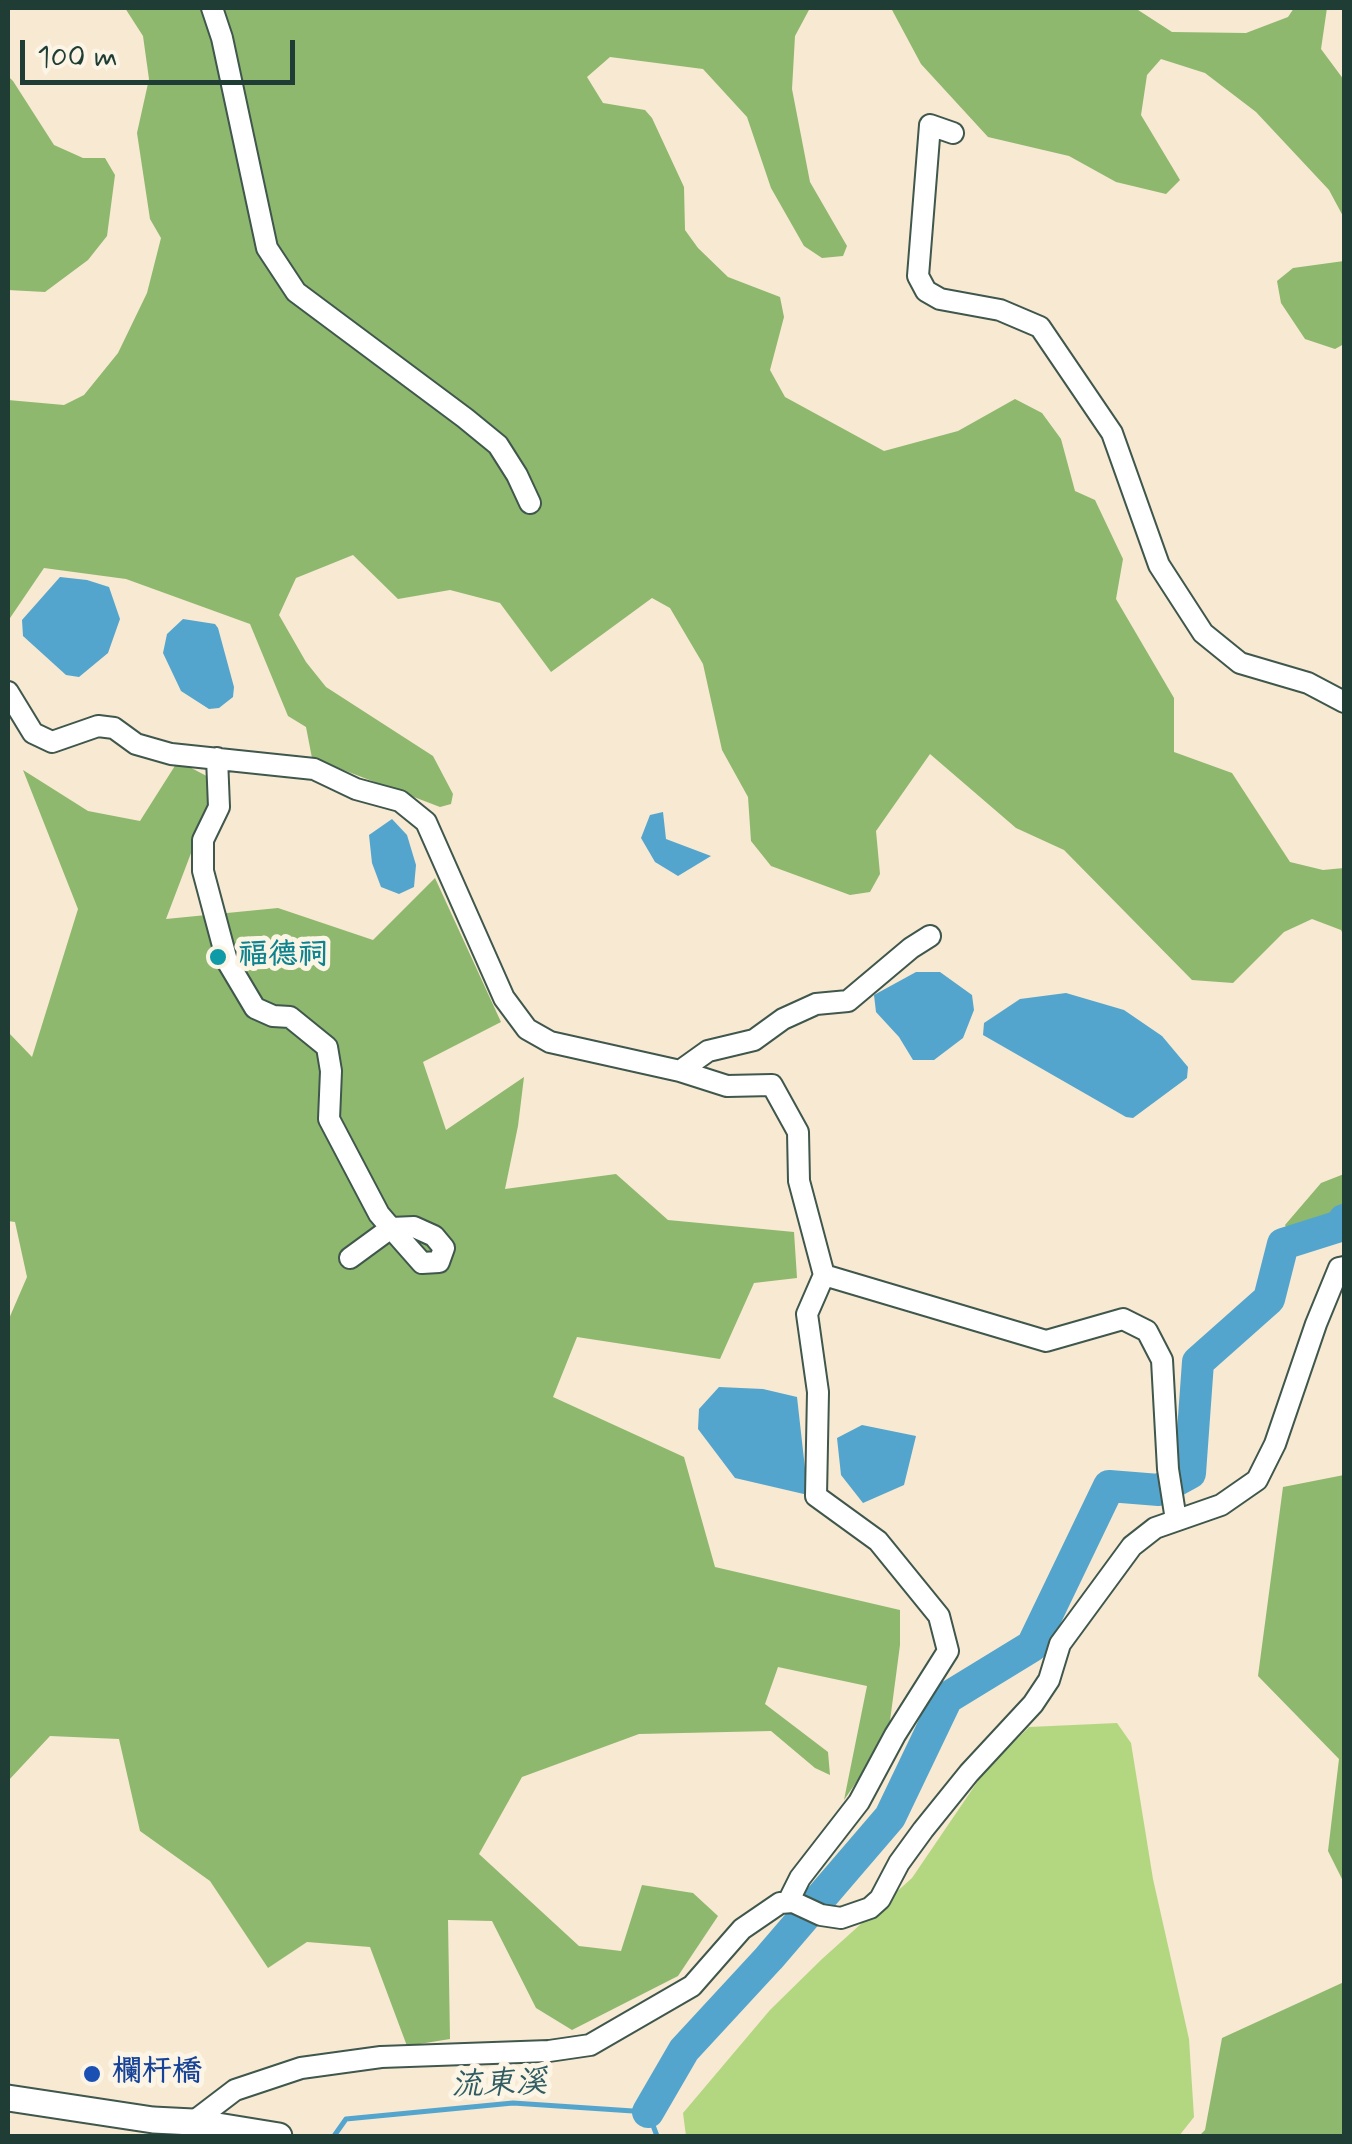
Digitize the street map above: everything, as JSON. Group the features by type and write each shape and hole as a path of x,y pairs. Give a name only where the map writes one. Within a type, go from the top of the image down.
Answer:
{"street":[{"path":"212,8 268,248 296,292 498,445 530,503"},
{"path":"954,132 930,125 918,276 926,291 940,299 1000,310 1040,327 1112,433 1159,565 1202,633 1240,664 1308,683 1344,702"},
{"path":"8,692 33,732 52,742 98,726 114,728 136,744 172,754 314,769 356,789 400,801 426,822 504,998 528,1029 550,1042 680,1071 726,1086 772,1085 798,1132 799,1181 824,1275 807,1314 818,1392 816,1496 878,1541 939,1616 948,1651 859,1802 800,1878 791,1902"},
{"path":"216,758 218,807 203,840 203,871 227,961 255,1008 272,1016 290,1017 326,1047 331,1071 329,1119 379,1214 391,1228 350,1258"},
{"path":"680,1071 708,1051 754,1040 816,1004 848,1001 930,936"},
{"path":"193,2122 235,2090 301,2068 381,2057 549,2051 590,2045 692,1986 742,1929 780,1903 791,1902 841,1918 870,1908 880,1899 923,1830 1033,1704 1049,1680 1060,1644 1132,1546 1155,1528 1221,1506 1257,1480 1276,1444 1322,1310 1339,1268 1344,1266"},
{"path":"824,1275 1046,1341 1124,1320 1147,1331 1162,1360 1168,1470 1176,1520"},
{"path":"8,2098 268,2134"}],"green space":[{"path":"125,8 810,8 795,36 792,89 810,182 847,246 843,256 822,258 804,246 771,188 747,117 703,69 610,57 587,77 603,103 645,110 652,118 684,187 685,230 698,248 728,277 780,297 784,317 770,370 785,397 884,451 958,431 1015,399 1042,413 1061,439 1075,491 1095,500 1123,559 1116,599 1174,698 1174,752 1232,773 1290,862 1323,870 1344,868 1344,936 1341,930 1312,919 1284,932 1233,983 1192,980 1064,850 1016,828 930,754 876,831 880,874 870,892 850,895 771,866 751,841 748,797 722,750 703,664 670,608 652,598 551,672 500,603 450,590 398,599 353,555 296,578 279,615 306,662 326,687 433,756 453,794 451,804 440,807 312,758 306,727 288,716 250,624 126,579 44,568 8,621 8,400 64,405 84,395 118,353 147,293 161,238 150,219 137,133 149,79 143,36"},
{"path":"891,8 1135,8 1172,32 1246,33 1288,17 1294,8 1327,8 1321,49 1344,80 1344,218 1329,190 1256,112 1205,73 1161,59 1147,75 1141,115 1180,180 1166,194 1116,182 1069,156 988,137 921,64"},
{"path":"8,76 54,145 83,158 105,158 115,175 107,236 88,260 45,292 8,290"},
{"path":"1344,261 1344,344 1335,349 1305,339 1281,303 1277,281 1293,268"},
{"path":"178,761 218,782 166,919 278,908 373,940 435,878 501,1022 423,1062 446,1130 524,1077 505,1189 616,1174 668,1220 794,1232 797,1278 754,1283 720,1359 577,1337 553,1397 684,1457 715,1567 900,1610 900,1645 888,1736 844,1800 867,1686 778,1667 765,1704 828,1752 830,1775 815,1768 771,1731 639,1734 522,1777 479,1854 579,1946 621,1951 642,1885 693,1893 718,1916 678,1976 572,2030 536,2008 492,1921 448,1920 450,2039 407,2046 370,1947 307,1942 268,1968 210,1881 140,1831 119,1739 50,1736 8,1781 8,1321 27,1277 15,1222 8,1221 8,1032 32,1057 78,909 23,770 88,811 140,821"},
{"path":"1344,1174 1344,1225 1290,1235 1285,1225 1321,1183"},
{"path":"1344,1475 1344,1883 1328,1851 1339,1759 1258,1676 1283,1487"},
{"path":"1117,1723 1131,1743 1153,1879 1189,2039 1194,2117 1179,2136 686,2136 683,2113 770,2010 912,1878 984,1772 1029,1727"},
{"path":"1344,1982 1344,2136 1199,2136 1205,2130 1222,2038"}],"water":[{"path":"60,577 109,587 120,619 108,653 79,677 66,675 23,636 22,620"},
{"path":"183,619 215,624 218,628 234,687 233,697 219,708 209,709 181,691 163,653 167,634"},
{"path":"663,812 666,839 711,856 678,876 655,862 641,838 650,815"},
{"path":"392,819 407,835 416,865 414,887 399,894 381,887 372,863 369,835"},
{"path":"916,972 940,972 972,995 974,1010 963,1038 934,1060 913,1060 876,1012 874,995"},
{"path":"1066,993 1124,1010 1162,1036 1188,1067 1187,1078 1133,1118 1126,1117 983,1035 984,1023 1020,999"},
{"path":"719,1387 763,1389 797,1397 808,1495 735,1478 698,1429 699,1409"},
{"path":"862,1425 916,1436 904,1485 863,1503 841,1475 837,1438"}],"waterway":[{"path":"648,2112 684,2050 890,1817 947,1698 1032,1646 1109,1486 1159,1490 1190,1473 1198,1362 1269,1299 1283,1244 1340,1226 1344,1220"},
{"name":"流東溪","path":"334,2136 346,2119 513,2103 648,2112 657,2136"}],"place":[{"name":"福德祠","path":"218,957"},
{"name":"欄杆橋","path":"92,2074"}]}
